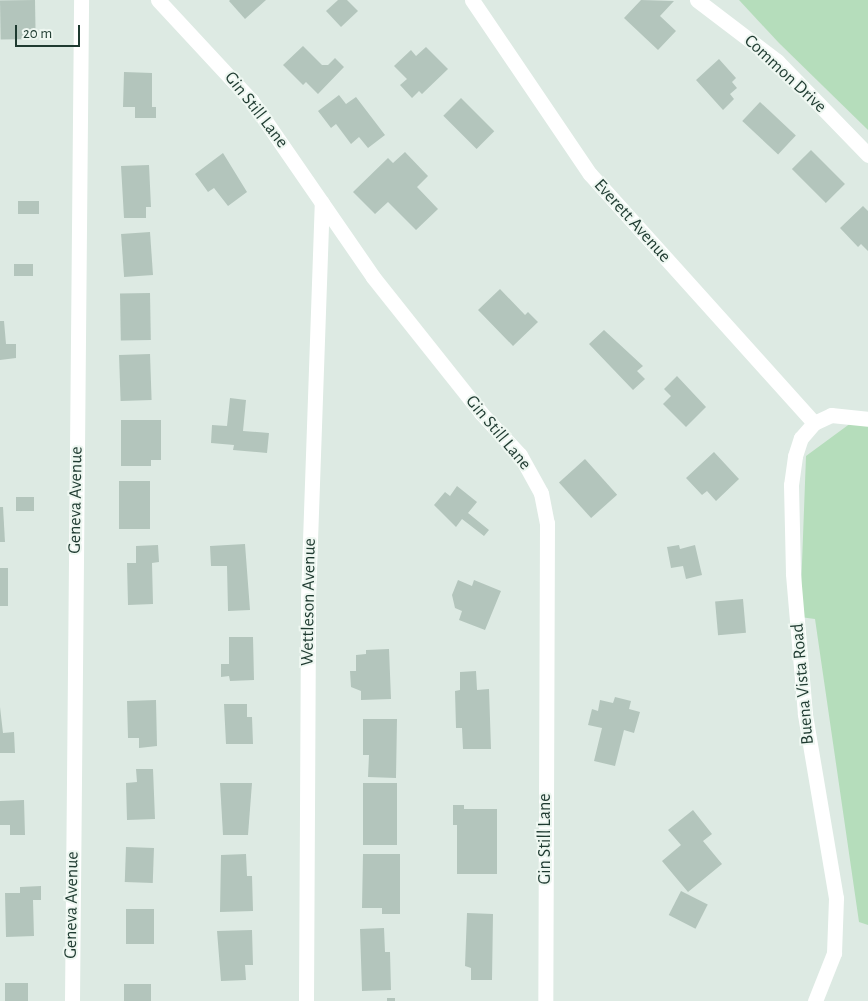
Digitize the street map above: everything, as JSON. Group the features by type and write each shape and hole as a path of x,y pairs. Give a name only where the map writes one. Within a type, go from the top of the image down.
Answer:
{"street":[{"name":"Geneva Avenue","path":"72,1001 81,0"},
{"name":"Gin Still Lane","path":"158,0 251,100 373,277 481,413 520,455 541,494 546,523 545,1001"},
{"name":"Everett Avenue","path":"472,0 590,174 814,423"},
{"name":"Common Drive","path":"697,0 777,61 868,155"},
{"name":"Wettleson Avenue","path":"306,1001 308,598 322,202"},
{"path":"814,423 831,415 868,419"},
{"name":"Buena Vista Road","path":"814,423 801,438 795,456 792,485 793,573 805,714 836,898 834,953 815,1001"}],"green space":[{"path":"739,0 868,0 868,130 779,43"},
{"path":"855,420 868,426 868,925 859,922 815,619 800,617 806,456"}],"building":[{"path":"35,0 36,39 1,40 0,1"},
{"path":"230,0 266,0 245,19 229,1"},
{"path":"338,0 347,0 358,11 341,27 326,11"},
{"path":"641,0 674,1 660,16 676,31 658,50 624,18"},
{"path":"303,46 322,65 328,65 335,58 344,67 318,94 306,82 303,85 283,65"},
{"path":"426,47 448,69 422,94 419,91 412,98 400,85 407,79 394,66 411,50 416,56"},
{"path":"719,59 736,78 732,82 737,88 730,94 734,99 723,110 696,80"},
{"path":"124,72 152,73 152,107 156,107 156,118 135,118 135,107 123,107"},
{"path":"339,95 346,104 356,97 385,135 368,148 359,137 351,144 336,124 331,128 318,111"},
{"path":"461,98 494,131 477,149 443,116"},
{"path":"760,102 796,135 778,154 742,121"},
{"path":"811,150 845,184 826,203 792,169"},
{"path":"405,152 428,176 417,187 438,209 416,230 388,202 375,214 353,192 388,158 393,163"},
{"path":"223,153 247,192 228,206 214,188 208,192 195,174"},
{"path":"149,165 151,207 146,207 146,218 124,218 121,166"},
{"path":"18,201 39,201 39,214 18,214"},
{"path":"863,206 868,211 868,251 861,244 858,247 840,228"},
{"path":"150,232 153,275 124,277 121,234"},
{"path":"14,264 33,264 33,276 14,276"},
{"path":"500,289 525,315 528,312 538,322 513,346 478,310"},
{"path":"150,293 151,340 121,341 120,294"},
{"path":"0,321 4,321 6,344 16,344 16,358 0,360"},
{"path":"604,330 643,366 637,371 645,379 633,390 589,344"},
{"path":"150,354 152,400 121,401 119,355"},
{"path":"677,376 706,407 686,427 663,404 671,396 664,389"},
{"path":"230,398 246,400 243,431 269,433 267,453 233,450 234,445 211,443 212,425 227,426"},
{"path":"121,420 161,420 161,460 151,460 151,466 121,466"},
{"path":"714,452 739,479 716,501 707,491 702,495 686,478"},
{"path":"585,459 617,495 591,518 559,482"},
{"path":"119,481 150,481 150,529 119,529"},
{"path":"457,486 477,502 468,513 489,530 484,536 462,519 456,527 434,505 445,492 450,496"},
{"path":"16,497 34,497 34,511 16,511"},
{"path":"0,507 3,507 5,542 0,542"},
{"path":"245,544 250,610 228,611 227,566 211,566 210,546"},
{"path":"158,545 159,562 152,563 153,604 128,605 127,563 136,563 136,546"},
{"path":"679,545 680,549 695,545 702,575 686,579 683,566 671,568 667,547"},
{"path":"0,568 8,568 8,606 0,606"},
{"path":"458,580 472,586 474,580 501,591 485,630 459,620 462,611 455,608 452,595"},
{"path":"743,599 746,633 718,635 715,601"},
{"path":"229,637 253,637 254,680 230,681 229,676 221,677 221,664 229,664"},
{"path":"389,649 391,699 361,700 361,691 351,687 350,671 356,671 356,655 366,654 366,650"},
{"path":"476,671 477,690 489,689 491,749 463,749 462,728 456,728 455,691 460,690 460,672"},
{"path":"615,697 631,701 629,709 640,712 634,733 624,730 615,766 594,761 602,728 588,725 592,709 598,711 600,700 613,703"},
{"path":"156,700 157,746 139,748 139,738 128,738 127,701"},
{"path":"224,704 247,704 247,717 252,717 253,744 226,744"},
{"path":"0,707 3,733 14,732 15,753 0,753"},
{"path":"363,719 397,719 396,778 368,777 369,755 363,755"},
{"path":"136,769 153,769 155,819 127,820 126,783 137,782"},
{"path":"220,783 252,783 248,835 223,835"},
{"path":"363,783 397,783 397,845 363,845"},
{"path":"24,800 25,835 10,835 10,825 0,825 0,801"},
{"path":"453,805 464,805 464,809 497,809 497,874 457,874 457,825 453,825"},
{"path":"693,810 712,834 703,841 722,864 688,892 662,861 681,845 668,830"},
{"path":"126,847 154,848 153,883 125,882"},
{"path":"246,854 247,876 252,876 253,911 220,912 221,855"},
{"path":"363,854 400,854 400,914 382,914 382,908 362,908"},
{"path":"41,886 41,900 33,900 34,936 6,937 5,893 20,893 20,887"},
{"path":"681,891 708,905 695,929 669,915"},
{"path":"126,909 154,909 154,944 126,944"},
{"path":"467,913 493,914 492,980 471,980 471,968 465,966"},
{"path":"384,928 385,952 390,952 391,990 362,991 360,929"},
{"path":"252,930 253,965 245,965 246,980 221,981 217,931"},
{"path":"5,983 28,983 28,1001 5,1001"},
{"path":"124,984 151,984 151,1001 124,1001"},
{"path":"387,998 395,998 395,1001 387,1001"}]}
